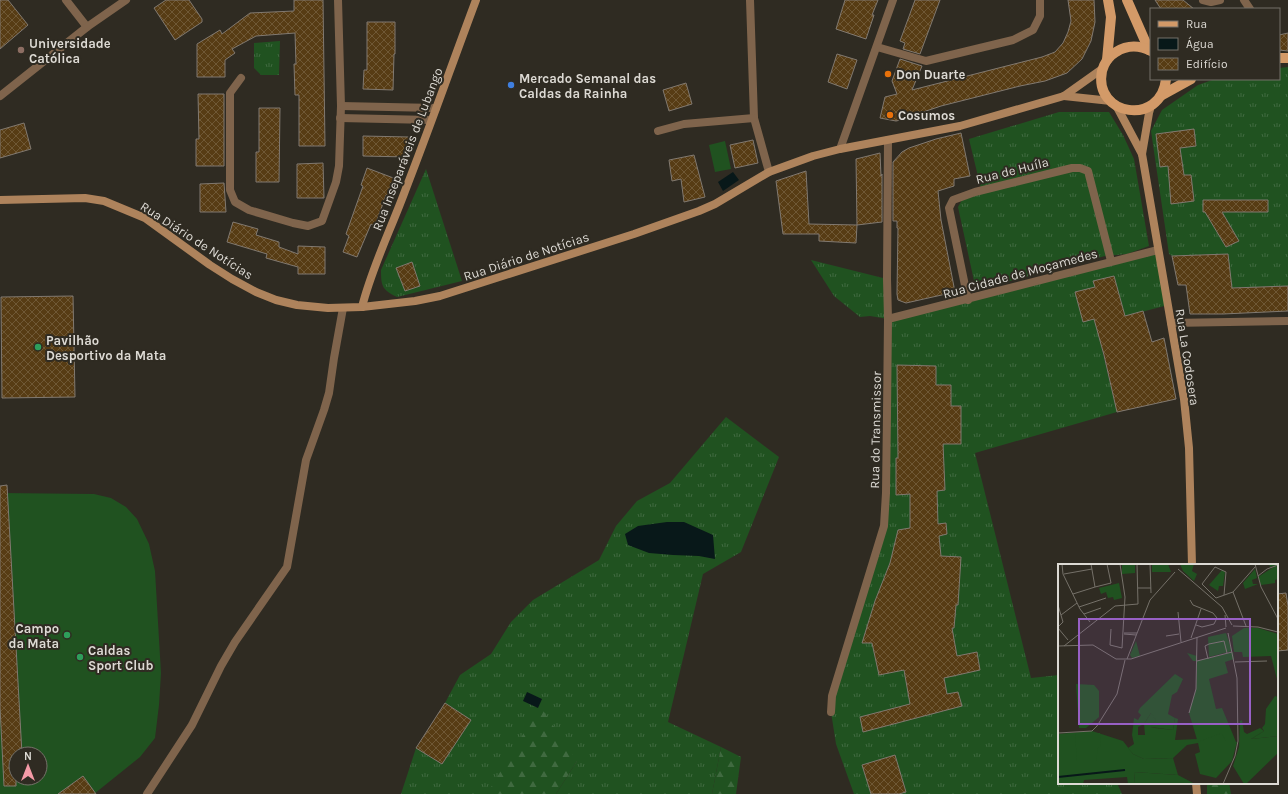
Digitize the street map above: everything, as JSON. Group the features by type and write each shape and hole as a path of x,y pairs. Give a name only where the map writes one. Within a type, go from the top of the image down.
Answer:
{"main road":[{"name":"Rua Inseparáveis de Lubango","path":"362,307 371,273 386,240 476,0"},
{"path":"1107,60 1111,17 1108,0"},
{"path":"1127,0 1150,50"},
{"path":"1114,104 1105,94 1102,86 1102,69 1107,60 1122,48 1131,46 1150,50"},
{"path":"1064,96 1102,69"},
{"path":"1064,96 1114,104 1126,110 1143,110 1151,106 1162,95 1166,80"},
{"path":"1162,95 1189,80"},
{"name":"Rua Diário de Notícias","path":"0,200 85,198 104,201 145,218 210,265 256,292 276,300 297,305 343,308 362,307 409,302 440,296 634,234 699,211 715,204 769,172 813,156 840,149 960,126 1064,96"},
{"name":"Rua La Codosera","path":"1114,104 1142,154"},
{"name":"Rua La Codosera","path":"1151,106 1142,154 1184,399 1189,448 1192,564"},
{"path":"1196,784 1197,794"}],"street":[{"path":"66,0 87,27"},
{"path":"0,96 87,27 126,0"},
{"path":"241,78 230,93 230,190 235,202 249,210 293,223 308,226 322,221 336,182 339,166 341,106 338,0"},
{"path":"750,0 754,118 769,172"},
{"path":"840,149 893,0"},
{"path":"876,47 926,61 1013,40 1033,30 1040,16 1040,0"},
{"path":"1203,0 1211,2 1220,0"},
{"path":"341,106 436,108"},
{"path":"340,118 431,120"},
{"path":"658,131 684,124 754,118"},
{"name":"Rua do Transmissor","path":"830,712 832,696 884,526 886,493 888,319 888,140"},
{"name":"Rua de Huíla","path":"968,300 948,208 952,200 975,192 1072,168 1080,168 1088,171 1111,261"},
{"name":"Rua Cidade de Moçamedes","path":"888,319 968,300 1111,261 1158,250"},
{"path":"147,794 192,725 221,666 235,642 287,567 306,460 329,393 343,308"},
{"path":"1171,324 1288,321"}],"green space":[{"path":"280,41 279,75 261,75 254,68 254,43"},
{"path":"1288,67 1288,286 1230,288 1231,283 1228,254 1172,256 1169,254 1151,131 1162,110 1198,85 1212,80 1280,80 1280,68"},
{"path":"1059,112 1109,112 1123,135 1134,159 1149,246 1127,254 1105,256 976,290 958,207 962,200 982,193 969,139"},
{"path":"725,141 731,169 715,172 709,145"},
{"path":"426,169 462,281 397,297 385,290 383,287 381,270"},
{"path":"1158,250 1168,305 1096,324 1117,412 975,453 1031,678 1058,675 1058,784 1117,784 1122,794 854,794 836,744 831,712 884,526 888,319"},
{"path":"811,260 887,279 888,319 870,316 860,317 834,296"},
{"path":"726,417 779,457 741,552 703,574 668,722 721,747 712,794 556,794 577,761 487,794 401,794 416,748 442,764 470,720 445,703 460,675 491,654 511,622 533,600 599,560 616,526 637,501 670,483"},
{"name":"Caldas Sport Club","path":"0,493 94,494 111,498 126,507 137,519 149,544 155,571 161,673 155,738 140,757 94,794 0,794"},
{"path":"540,706 577,761 556,794 487,794"},
{"path":"721,747 741,757 736,794 712,794"},
{"path":"1207,784 1229,784 1231,794 1207,794"}],"water":[{"path":"733,172 739,180 723,191 718,182"},
{"path":"667,522 684,522 713,535 715,559 699,556 649,553 628,545 625,534 638,526"},
{"path":"527,692 542,699 538,708 523,701"}],"building":[{"path":"0,0 8,0 28,25 0,49"},
{"path":"166,0 189,0 202,19 202,22 175,40 154,8"},
{"path":"294,0 323,0 325,146 299,146 299,95 295,95 295,33 256,36 232,49 235,53 225,60 225,77 197,77 197,44 220,30 222,34 250,13 294,11"},
{"path":"845,0 878,0 872,15 874,15 866,39 836,29"},
{"path":"915,0 940,0 920,54 903,49 905,43 900,41"},
{"path":"1068,0 1094,0 1095,22 1091,41 1082,59 1067,73 1045,81 941,106 923,112 924,115 896,121 880,118 885,97 897,94 892,81 900,59 922,66 912,90 1042,57 1055,52 1063,43 1071,21"},
{"path":"1155,0 1183,0 1193,8 1160,8"},
{"path":"367,22 395,22 393,90 363,89 364,70 367,70"},
{"path":"1288,33 1288,51 1280,50 1280,35"},
{"path":"837,54 857,60 847,89 828,82"},
{"path":"686,83 692,104 669,111 663,90"},
{"path":"198,94 224,94 224,166 196,166 196,139 199,139"},
{"path":"259,108 280,108 279,182 256,182 256,152 259,152"},
{"path":"24,123 31,149 0,158 0,130"},
{"path":"1194,129 1196,146 1180,148 1184,175 1191,175 1194,201 1171,204 1168,166 1160,167 1156,134"},
{"path":"961,133 970,176 954,179 954,186 938,191 941,220 955,292 906,303 898,300 897,294 898,228 897,221 893,221 893,162 902,152 909,148"},
{"path":"363,136 409,137 408,157 363,156"},
{"path":"753,140 758,163 735,168 730,145"},
{"path":"880,153 881,176 882,174 882,222 857,225 856,159"},
{"path":"694,155 705,197 684,202 681,179 672,181 669,160"},
{"path":"323,163 324,198 297,198 297,164"},
{"path":"367,168 396,179 389,196 386,195 375,226 371,224 357,257 343,252 349,236 346,234 363,186 361,185"},
{"path":"806,171 809,224 857,225 856,243 819,241 819,234 783,234 776,181"},
{"path":"224,183 226,212 200,212 200,184"},
{"path":"1203,200 1268,200 1268,212 1222,212 1239,241 1226,247 1205,212 1203,212"},
{"path":"233,222 258,229 256,235 279,242 279,247 298,254 298,246 325,247 325,274 298,274 298,267 266,258 267,254 227,242"},
{"path":"1228,254 1232,288 1288,286 1288,311 1190,314 1186,285 1178,285 1172,256"},
{"path":"412,262 420,286 405,291 396,268"},
{"path":"1114,276 1125,316 1143,311 1152,342 1164,338 1176,399 1117,412 1094,319 1083,322 1075,292 1095,287 1093,281"},
{"name":"Pavilhão Desportivo da Mata","path":"73,296 75,397 2,398 1,297"},
{"path":"897,365 936,366 936,385 951,385 951,406 961,406 961,444 943,444 945,490 937,491 938,524 946,523 947,534 939,536 941,556 961,557 958,605 956,605 954,628 952,628 957,656 977,652 980,670 944,678 947,694 958,692 962,706 863,732 860,717 910,704 904,670 879,675 872,643 862,643 875,601 890,563 898,530 910,528 910,494 896,495 896,458 898,458"},
{"path":"7,485 22,746 8,746 8,786 4,786 0,707 0,486"},
{"path":"1286,593 1288,606 1288,650 1278,651 1278,594"},
{"path":"445,703 471,720 442,764 416,748"},
{"path":"895,755 906,792 899,794 871,794 862,765"},
{"path":"83,776 96,794 58,794"}],"place":[{"name":"Universidade Católica","path":"21,50"},
{"name":"Don Duarte","path":"888,74"},
{"name":"Mercado Semanal das Caldas da Rainha","path":"511,85"},
{"name":"Cosumos","path":"890,115"},
{"name":"Pavilhão Desportivo da Mata","path":"38,347"},
{"name":"Campo da Mata","path":"67,635"},
{"name":"Caldas Sport Club","path":"80,657"}]}
